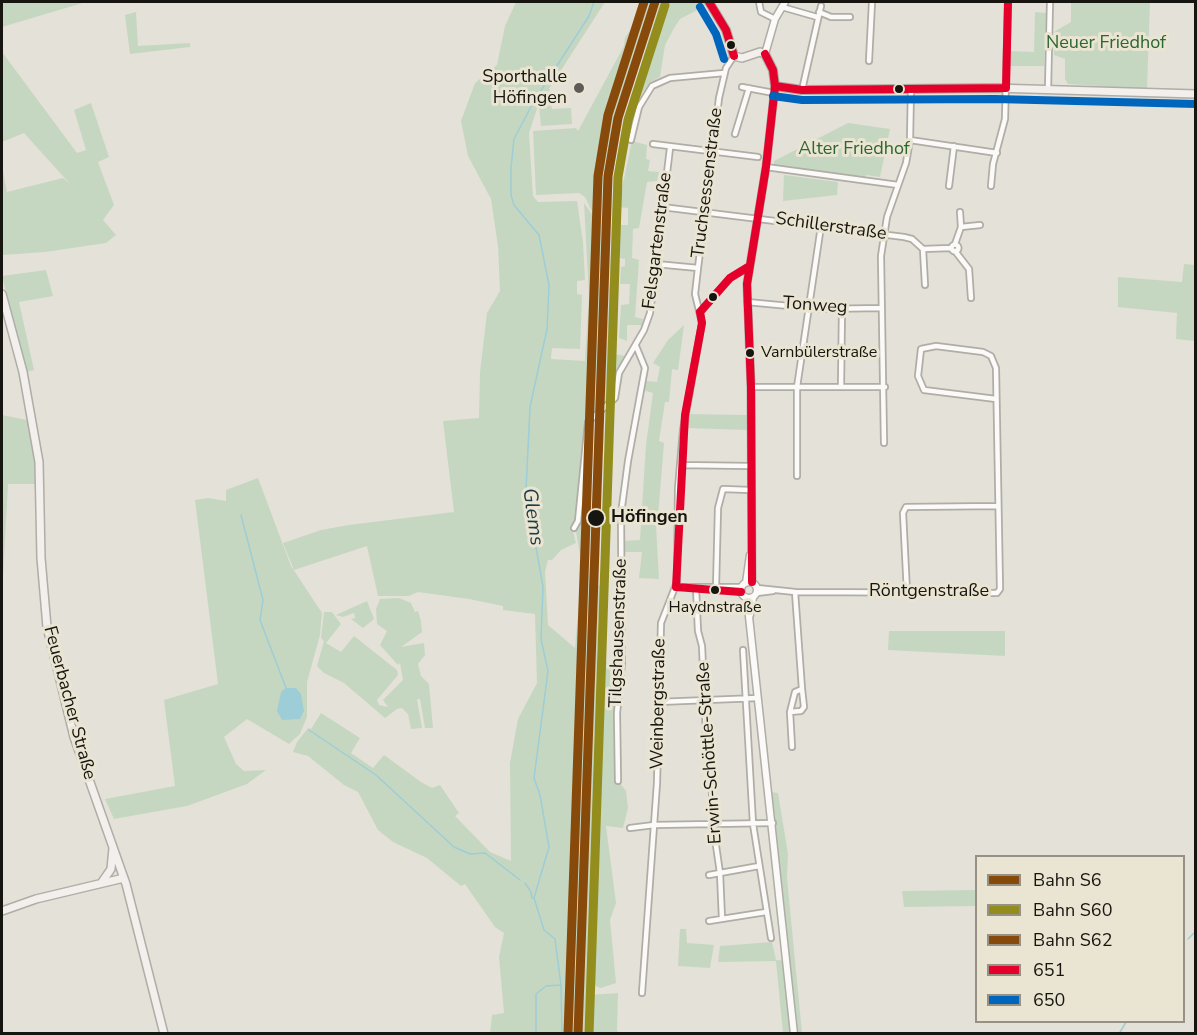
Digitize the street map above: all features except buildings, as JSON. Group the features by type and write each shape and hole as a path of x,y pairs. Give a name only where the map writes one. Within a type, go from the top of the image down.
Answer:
{"main road":[{"path":"709,2 726,30 734,56 742,58 760,52 765,54 773,70 774,89 1006,88 1196,94"},
{"name":"Feuerbacher Straße","path":"2,294 23,372 39,462 41,558 47,627 74,737 124,878 164,1034"},
{"path":"101,883 111,869 113,846"},
{"path":"2,911 124,878"}],"street":[{"path":"759,2 761,12 775,19"},
{"path":"869,61 872,2"},
{"path":"991,186 993,164 1005,119 1008,2"},
{"path":"1048,90 1050,2"},
{"path":"765,54 775,19 784,4 831,17 850,17"},
{"path":"802,90 819,12"},
{"name":"Truchsessenstraße","path":"700,312 695,294 705,211 724,73 734,56"},
{"path":"631,140 639,107 652,86 670,78 724,73"},
{"path":"742,87 774,89 766,167 748,267 747,302 751,387 749,590 758,698 794,1034"},
{"path":"735,134 749,88"},
{"path":"884,444 885,387 880,256 883,234 910,140 911,88"},
{"path":"910,140 997,153"},
{"path":"653,144 670,148 758,157"},
{"path":"949,186 954,146"},
{"name":"Felsgartenstraße","path":"574,528 578,521 585,436 592,416 615,398 620,373 636,346 650,313 670,148"},
{"path":"766,167 898,185"},
{"name":"Schillerstraße","path":"662,207 883,234 912,239 923,249 953,248"},
{"path":"960,212 961,227 953,248 969,269 971,298"},
{"path":"961,227 980,225"},
{"path":"797,476 797,387 807,306 812,292 821,226"},
{"path":"923,249 925,285"},
{"path":"656,264 698,268"},
{"path":"700,312 730,278 748,267"},
{"path":"969,269 977,269"},
{"name":"Tonweg","path":"747,302 842,309 882,308"},
{"path":"841,387 842,309"},
{"name":"Weinbergstraße","path":"642,993 654,825 661,623 676,587 680,465 685,415 702,323 700,312"},
{"name":"Tilgshausenstraße","path":"618,781 617,713 622,655 621,514 628,461 645,372 645,362 636,346"},
{"name":"Röntgenstraße","path":"749,590 997,593 1000,589 996,368 988,353 936,346 921,349 918,376 924,390 996,399"},
{"path":"751,387 885,387"},
{"path":"680,465 750,466"},
{"path":"716,588 718,508 722,502 723,489 750,490"},
{"path":"907,592 903,513 906,507 998,506"},
{"path":"676,587 749,590"},
{"name":"Erwin-Schöttle-Straße","path":"696,588 707,758 711,766 713,825 720,873 722,918"},
{"path":"790,712 801,711 804,706 795,592"},
{"path":"743,650 753,824 771,938"},
{"path":"792,747 790,712 795,692 802,689"},
{"path":"658,702 758,698"},
{"path":"630,828 654,825 773,823"},
{"path":"709,875 759,866"},
{"path":"709,921 766,912"}],"green space":[{"path":"2,2 86,2 2,27"},
{"path":"516,2 605,2 550,90 539,103 529,133 533,196 538,202 577,201 583,242 585,280 577,281 577,294 582,295 580,349 552,348 551,359 585,361 589,296 584,203 596,220 585,197 579,193 536,195 533,131 576,128 578,131 624,46 625,38 636,21 643,2 651,2 612,133 603,175 597,410 584,424 580,463 587,478 585,519 591,520 589,584 600,586 597,662 619,663 614,733 616,778 626,791 628,808 623,828 606,826 616,903 610,920 616,983 601,988 589,984 590,995 618,993 617,1031 621,1033 490,1033 492,1015 504,1013 499,957 504,933 495,927 465,884 461,886 427,858 393,842 378,830 358,792 344,785 308,756 293,752 297,742 308,728 311,729 321,713 360,738 351,753 373,768 384,755 432,788 440,785 459,813 455,816 490,852 511,861 510,763 518,719 537,683 535,614 503,610 503,606 469,599 418,592 409,596 378,596 367,546 294,570 283,543 321,530 454,512 443,421 479,418 480,372 487,313 500,291 498,246 491,199 468,156 461,121 475,83 497,65 505,26","holes":["574,520 582,566 575,648 548,625 545,572 548,560 552,560 561,550 576,543 572,528"]},
{"path":"660,2 707,2 703,7 680,19 665,45 660,77 649,83 630,119 614,225 614,354 625,356 613,377 612,394 604,404 614,177 623,123"},
{"name":"Neuer Friedhof","path":"1071,2 1150,2 1147,89 1068,84 1065,79 1065,59 1054,55 1054,32 1071,22"},
{"path":"136,12 138,46 190,43 190,47 130,54 125,15"},
{"path":"1035,12 1046,13 1044,66 1009,66 1010,51 1034,52"},
{"path":"2,52 77,153 86,150 74,110 91,103 109,157 98,162 114,205 103,220 116,235 106,243 45,252 2,255 2,166 7,192 63,178 70,184 24,133 2,142"},
{"path":"551,105 552,109 571,108 572,124 541,126 539,106"},
{"name":"Alter Friedhof","path":"848,123 890,129 880,177 866,175 864,179 774,171 774,161"},
{"path":"632,141 647,145 646,159 650,160 648,171 659,172 657,181 647,182 639,228 633,229 632,258 639,260 635,317 643,319 642,325 627,325 627,341 619,338 621,305 629,304 630,284 620,284 621,267 625,266 625,259 620,258 619,225 628,225 628,208 618,207"},
{"path":"784,175 838,182 837,195 783,201"},
{"path":"1184,264 1195,265 1195,341 1176,339 1177,313 1118,307 1118,277 1182,282"},
{"path":"46,270 53,296 19,302 34,370 26,372 2,276"},
{"path":"684,325 678,370 672,369 669,402 665,402 659,441 664,443 658,516 675,515 675,523 656,525 659,579 639,578 642,552 624,552 623,541 640,540 646,445 653,393 643,390 645,381 657,382 660,367 653,363 668,340"},
{"path":"688,414 747,415 747,430 687,428"},
{"path":"2,415 32,421 38,484 8,484 2,597"},
{"path":"258,478 291,566 322,613 320,635 307,682 307,717 300,734 289,744 247,719 224,737 236,764 244,771 266,770 247,784 187,806 114,819 105,799 175,786 164,700 218,684 195,500 208,498 226,501 226,490"},
{"path":"399,598 411,603 415,612 418,611 421,621 422,632 401,647 424,643 425,655 418,664 421,676 429,684 433,728 425,728 420,699 417,699 422,728 411,729 408,714 402,708 385,718 344,683 324,673 317,666 324,641 321,638 324,612 332,612 341,624 326,643 341,652 354,636 397,670 398,675 377,700 379,705 388,707 383,700 403,680 400,663 398,665 380,645 387,631 377,624 376,609 380,599"},
{"path":"367,601 374,619 363,628 351,619 355,618 354,613 343,617 336,615"},
{"path":"889,631 1005,631 1005,656 888,650"},
{"path":"770,792 778,793 788,854 787,878 802,1033 783,1033 776,961 718,962 720,946 772,942 776,960 787,961"},
{"path":"975,890 975,906 904,907 902,891"},
{"path":"680,929 686,929 687,943 714,945 710,968 678,966"}],"water":[{"path":"286,688 296,688 301,694 304,711 300,719 282,720 277,711 281,692"}],"waterway":[{"name":"Glems","path":"536,1034 536,994 546,986 561,985 555,939 544,930 534,898 549,847 540,795 534,778 548,671 541,639 543,587 526,490 530,407 547,329 549,285 539,235 514,205 511,195 511,168 514,139 533,103 589,16 594,2"},
{"path":"241,515 263,600 260,620 286,688"},
{"path":"309,730 376,775 454,847 470,854 485,853 520,880"},
{"path":"525,883 534,898"},
{"path":"1188,939 1196,931"},
{"path":"561,986 562,1034"},
{"path":"1119,1034 1125,1023"}],"rail line":[{"name":"S62","path":"568,1034 598,176 608,115 644,2"},
{"name":"S6","path":"578,1034 608,176 618,118 655,2"},
{"name":"S60","path":"589,1034 618,177 628,120 665,5"}],"transit line":[{"name":"651","path":"709,2 726,30 734,56"},
{"name":"651","path":"1006,88 1008,2"},
{"name":"650","path":"700,7 716,34 724,59"},
{"name":"651","path":"752,582 751,387 747,284 766,167 775,86 773,70 765,54"},
{"name":"651","path":"775,86 802,90 1006,88"},
{"name":"650","path":"773,96 802,100 995,99 1196,104"},
{"name":"651","path":"700,312 730,278 748,267"},
{"name":"651","path":"676,587 685,415 702,323 700,312"},
{"name":"651","path":"676,587 741,592"}],"place":[{"name":"Sporthalle Höfingen","path":"579,88"},
{"name":"Varnbülerstraße","path":"750,353"},
{"name":"Höfingen","path":"596,518"},
{"name":"Haydnstraße","path":"715,590"}]}
